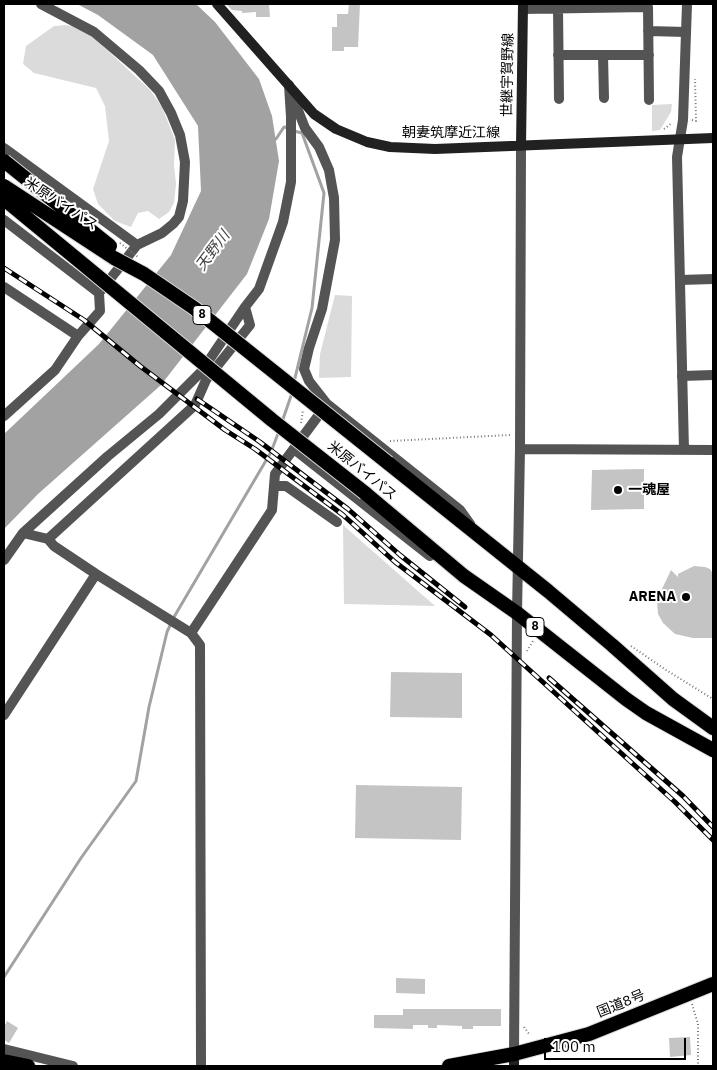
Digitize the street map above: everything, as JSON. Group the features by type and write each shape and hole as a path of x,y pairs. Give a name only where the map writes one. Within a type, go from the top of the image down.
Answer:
{"highway":[{"path":"4,161 144,274"},
{"name":"米原バイパス","path":"4,186 114,258 144,274 194,308 518,566 673,699 713,728"},
{"name":"米原バイパス","path":"4,199 464,576 517,613 646,713 713,750"},
{"path":"4,203 30,222"},
{"name":"国道8号","path":"450,1066 514,1060 589,1034 713,984"},
{"path":"4,1061 28,1066"}],"main road":[{"name":"朝妻筑摩近江線","path":"217,4 314,114 336,129 367,142 390,147 435,149 713,138"},
{"name":"世継宇賀野線","path":"521,146 523,6"}],"street":[{"path":"4,416 55,370 78,336 100,311 99,293 137,245 162,233 179,217 184,187 185,162 180,135 172,113 154,86 94,32 41,4"},
{"path":"684,450 677,156 683,120 687,4"},
{"path":"523,6 558,8 648,7 649,100"},
{"path":"558,8 559,98"},
{"path":"648,31 686,32"},
{"path":"558,55 648,55"},
{"path":"604,55 604,98"},
{"path":"4,560 23,533 108,456 159,414 201,372 245,307 260,289 283,222 291,182 291,116 288,85"},
{"path":"288,85 305,128 319,147 329,170 334,198 335,240 322,309 304,369 309,381 327,404 460,510 478,535"},
{"path":"514,1060 521,146"},
{"path":"4,148 137,245"},
{"path":"4,220 99,293"},
{"path":"680,280 713,279"},
{"path":"4,287 78,336"},
{"path":"48,540 195,405 206,380 250,325 245,307"},
{"path":"682,376 713,375"},
{"path":"190,633 272,510 275,474 327,404"},
{"path":"294,449 434,559 464,576"},
{"path":"520,449 713,450"},
{"path":"274,486 286,486 337,522"},
{"path":"23,533 48,540 96,574 190,633 200,645 200,1066"},
{"path":"4,715 96,574"},
{"path":"4,1049 73,1066"}],"path":[{"path":"376,442 520,434"},
{"path":"526,653 532,641 537,642"},
{"path":"628,643 666,670 713,699"},
{"path":"689,994 698,1024 698,1066"},
{"path":"522,1024 530,1034"}],"shaded area":[{"path":"54,26 72,26 92,36 150,90 162,107 175,140 174,165 176,184 174,203 169,212 159,219 148,211 138,213 131,227 115,221 98,204 93,189 109,141 105,106 96,88 34,73 23,64 26,46"},
{"path":"672,104 671,112 660,130 652,131 652,105"},
{"path":"335,295 352,296 351,377 319,378 320,354"},
{"path":"343,525 435,606 344,604"}],"water":[{"name":"天野川","path":"77,4 196,4 215,22 259,79 272,116 279,161 269,219 247,274 161,385 38,494 4,529 4,434 99,344 171,255 201,191 198,126 153,55 98,15"}],"building":[{"path":"226,4 269,4 270,17 256,17 256,12 242,13 242,11 232,10"},
{"path":"349,4 360,4 358,47 344,47 344,51 332,51 332,27 337,27 337,14 348,14"},
{"name":"一魂屋","path":"644,469 644,509 591,510 592,470"},
{"name":"ARENA","path":"694,566 710,569 713,574 713,638 693,638 675,634 663,623 658,614 657,601 671,570 678,577 678,574"},
{"path":"391,672 462,673 462,718 390,717"},
{"path":"356,785 462,787 461,840 355,838"},
{"path":"396,978 425,979 425,994 396,993"},
{"path":"403,1009 501,1009 501,1026 473,1026 473,1029 462,1029 462,1026 437,1025 437,1028 428,1028 428,1025 413,1025 413,1029 374,1028 374,1015 403,1015"},
{"path":"7,1021 18,1028 9,1043 4,1040 4,1027"},
{"path":"690,1037 691,1055 670,1057 669,1038"}],"waterway":[{"path":"273,140 276,139 284,127 288,128"},
{"path":"294,131 302,133 324,193 312,308 294,382"},
{"path":"282,422 292,393"},
{"path":"4,977 81,858 136,781 149,707 167,632 271,452 279,431"}],"railway":[{"path":"4,268 84,320 140,366 225,430 255,449 343,515 395,562 491,635 675,802 713,840"},
{"path":"197,399 260,442 348,509 400,555 465,607"},
{"path":"549,678 683,796 713,827"}],"place":[{"name":"一魂屋","path":"618,490"},
{"name":"ARENA","path":"686,597"}]}
